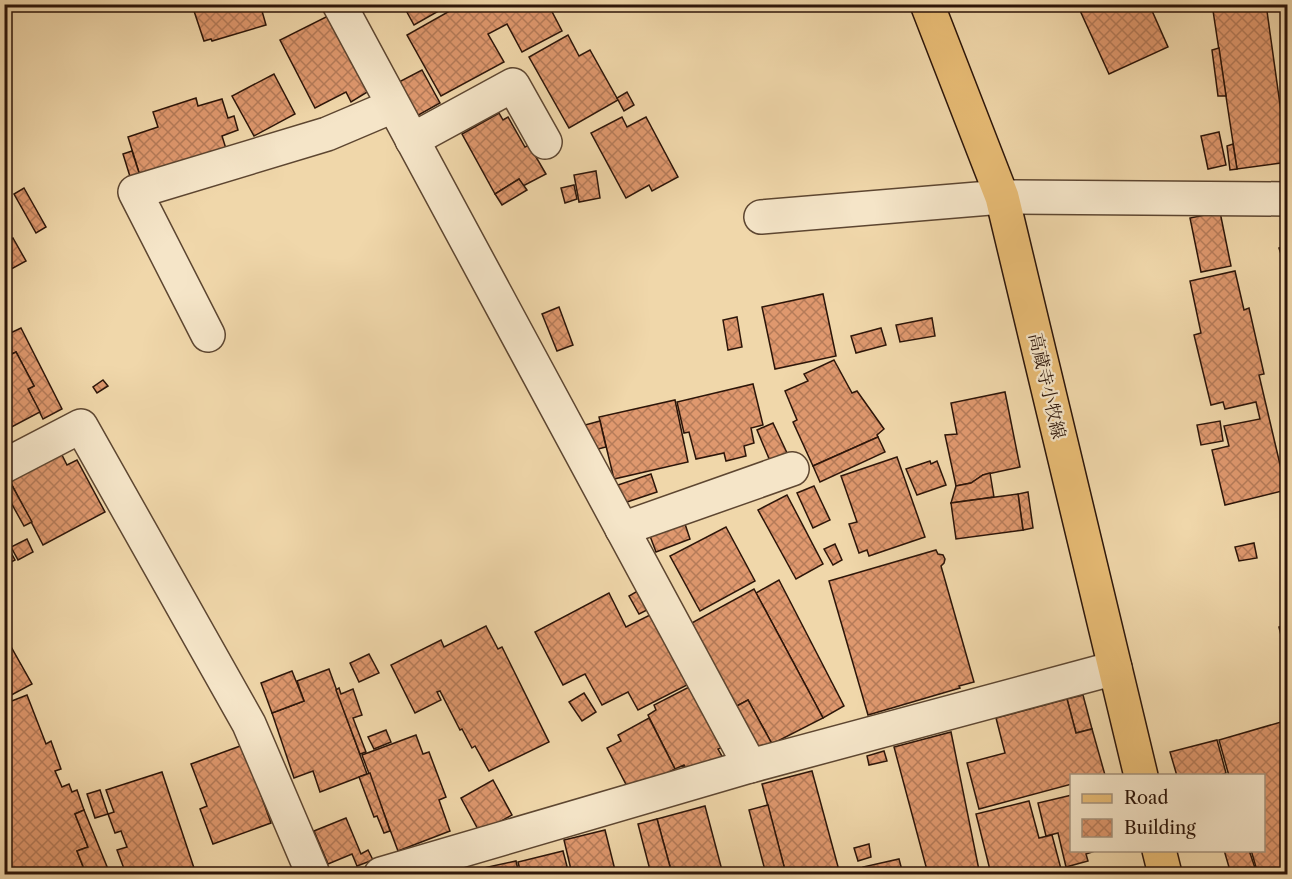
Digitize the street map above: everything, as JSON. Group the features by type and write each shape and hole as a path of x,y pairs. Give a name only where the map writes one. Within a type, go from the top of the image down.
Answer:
{"main road":[{"name":"高蔵寺小牧線","path":"927,4 1002,197 1141,774"},
{"path":"1160,852 1165,874"}],"street":[{"path":"339,4 750,766"},
{"path":"412,140 513,85 546,141"},
{"path":"208,335 135,192 327,134 393,106"},
{"path":"761,217 1002,197 1287,200"},
{"path":"4,466 81,426 249,724 313,874"},
{"path":"622,529 792,469"},
{"path":"381,874 750,766 1115,668"}],"building":[{"path":"208,4 260,4 266,25 212,41 211,39 204,41 194,11 203,9 203,6"},
{"path":"390,4 451,4 414,25 403,5 394,11"},
{"path":"462,4 548,4 562,31 522,52 507,24 488,34 504,62 441,96 407,35"},
{"path":"1077,4 1149,4 1168,47 1109,74"},
{"path":"1212,4 1266,4 1288,162 1237,169"},
{"path":"330,15 369,91 351,102 346,92 315,108 280,40"},
{"path":"568,35 579,56 590,50 618,100 569,128 529,57"},
{"path":"1219,48 1226,96 1218,96 1212,50"},
{"path":"422,70 440,103 415,117 397,83"},
{"path":"274,74 295,114 254,136 232,96"},
{"path":"627,92 634,105 624,111 617,98"},
{"path":"196,98 198,106 222,99 228,118 234,116 238,130 222,136 227,152 141,179 128,137 158,127 153,112"},
{"path":"499,113 503,120 508,117 525,147 529,145 546,174 523,186 519,179 495,194 462,134"},
{"path":"622,117 627,127 646,117 678,177 652,191 649,185 626,198 591,133"},
{"path":"1219,132 1226,165 1208,169 1201,136"},
{"path":"1233,144 1237,169 1230,170 1227,146"},
{"path":"132,151 141,179 132,183 123,154"},
{"path":"596,171 600,198 579,202 574,175"},
{"path":"519,179 527,190 502,205 495,194"},
{"path":"574,185 577,199 565,203 561,188"},
{"path":"24,188 46,227 36,233 14,194"},
{"path":"1220,212 1231,266 1201,272 1190,218"},
{"path":"13,238 26,261 4,273 4,243"},
{"path":"1288,246 1288,276 1279,248"},
{"path":"1235,271 1244,310 1249,308 1264,374 1259,375 1286,490 1225,505 1212,450 1229,446 1224,426 1260,419 1256,402 1225,409 1223,402 1211,405 1194,335 1201,333 1190,281"},
{"path":"823,294 836,356 775,369 762,307"},
{"path":"559,307 573,345 557,351 542,314"},
{"path":"737,317 742,347 728,350 723,320"},
{"path":"932,318 935,336 900,342 896,325"},
{"path":"21,328 62,409 43,419 28,389 34,386 16,352 12,354 4,338"},
{"path":"881,328 886,345 856,353 851,336"},
{"path":"4,338 12,354 16,352 34,386 28,389 40,412 4,431"},
{"path":"834,360 852,393 857,391 884,429 877,435 878,437 813,466 793,422 797,420 785,391 808,381 804,374"},
{"path":"103,380 108,386 97,393 93,387"},
{"path":"753,384 763,425 751,428 754,443 744,446 746,456 726,461 724,453 696,459 689,432 684,433 677,402"},
{"path":"1005,392 1020,467 983,475 971,483 956,486 945,435 957,434 951,403"},
{"path":"675,400 688,462 614,479 599,417"},
{"path":"600,421 606,447 590,451 585,425"},
{"path":"1220,421 1223,441 1201,445 1197,425"},
{"path":"773,423 787,453 770,461 757,430"},
{"path":"878,437 885,452 820,482 813,466"},
{"path":"61,453 67,465 77,460 105,512 43,545 8,477"},
{"path":"897,457 925,537 869,556 867,550 859,553 849,524 857,522 841,476"},
{"path":"930,461 931,464 937,461 946,485 917,495 906,469"},
{"path":"990,473 994,497 951,503 956,486 971,483"},
{"path":"651,474 657,492 621,504 615,486"},
{"path":"10,482 32,522 24,526 4,490 4,484"},
{"path":"814,486 830,520 813,528 797,493"},
{"path":"1028,492 1033,528 1023,530 1018,494"},
{"path":"1018,494 1023,530 956,539 951,503"},
{"path":"787,495 823,564 796,579 758,510"},
{"path":"685,524 690,539 656,552 650,536"},
{"path":"726,527 755,581 700,611 670,556"},
{"path":"27,539 33,552 18,560 11,547"},
{"path":"4,540 15,560 4,566"},
{"path":"1254,543 1257,558 1239,561 1235,547"},
{"path":"835,544 842,560 833,565 824,549"},
{"path":"936,550 945,559 941,566 974,682 868,715 829,581"},
{"path":"779,580 844,706 823,718 756,593"},
{"path":"641,589 651,608 639,614 629,596"},
{"path":"754,589 823,718 772,744 748,700 733,708 688,625"},
{"path":"609,593 626,627 654,613 691,683 638,710 628,692 602,705 585,674 563,685 535,632"},
{"path":"4,621 11,633 5,636 32,684 4,699"},
{"path":"1288,625 1288,664 1279,627"},
{"path":"486,626 498,649 502,647 549,742 489,771 475,746 472,748 462,729 460,730 440,691 437,692 441,700 415,713 391,665 441,640 444,647"},
{"path":"369,654 379,673 359,682 350,663"},
{"path":"329,669 367,774 320,792 313,771 294,778 272,713 304,701 297,681"},
{"path":"292,671 304,701 272,713 261,683"},
{"path":"693,685 725,746 718,749 723,758 690,775 684,765 675,769 648,715 656,710 654,705"},
{"path":"339,688 341,694 353,689 362,715 353,718 366,752 360,754 336,690"},
{"path":"584,693 596,712 582,721 569,702"},
{"path":"27,695 46,744 51,741 61,769 55,771 62,787 69,784 72,792 77,790 84,810 75,814 88,847 77,851 86,874 4,874 4,704"},
{"path":"1083,695 1092,729 1076,733 1067,699"},
{"path":"1067,699 1076,733 1092,729 1105,774 1070,774 1070,785 979,809 967,763 1005,753 996,718"},
{"path":"748,700 772,744 757,752 733,708"},
{"path":"649,718 675,769 630,792 607,748 621,741 618,735"},
{"path":"1288,720 1288,874 1258,874 1252,852 1265,852 1265,774 1228,774 1219,740"},
{"path":"386,730 391,742 374,749 368,737"},
{"path":"951,732 979,870 962,874 928,874 894,747"},
{"path":"416,735 423,754 429,752 446,797 439,800 450,831 398,851 362,755"},
{"path":"1217,740 1226,773 1176,774 1170,752"},
{"path":"243,745 271,823 213,844 200,809 207,806 191,764"},
{"path":"884,751 887,761 869,765 867,756"},
{"path":"812,771 840,874 786,874 762,784"},
{"path":"162,772 196,874 126,874 117,850 127,847 121,831 115,833 108,814 114,812 106,790"},
{"path":"370,773 390,831 384,833 377,816 374,817 359,777"},
{"path":"493,780 512,815 480,833 461,798"},
{"path":"100,790 108,814 95,818 87,794"},
{"path":"1070,795 1070,852 1092,852 1086,854 1088,861 1066,867 1058,833 1046,836 1038,803"},
{"path":"1029,801 1039,838 1052,835 1061,869 1037,874 991,874 976,814"},
{"path":"768,805 786,874 766,874 749,810"},
{"path":"705,806 723,874 672,874 657,819"},
{"path":"84,810 110,874 86,874 77,851 88,847 75,814"},
{"path":"346,818 361,854 368,850 373,860 357,866 352,854 328,864 314,831"},
{"path":"657,819 672,874 651,874 638,824"},
{"path":"605,830 616,874 572,874 564,840"},
{"path":"869,844 871,857 858,861 854,848"},
{"path":"563,851 569,874 521,874 518,862"},
{"path":"1225,852 1250,852 1257,874 1231,874"},
{"path":"899,859 903,874 864,874 863,867"},
{"path":"516,861 519,874 460,874 460,873"}]}
